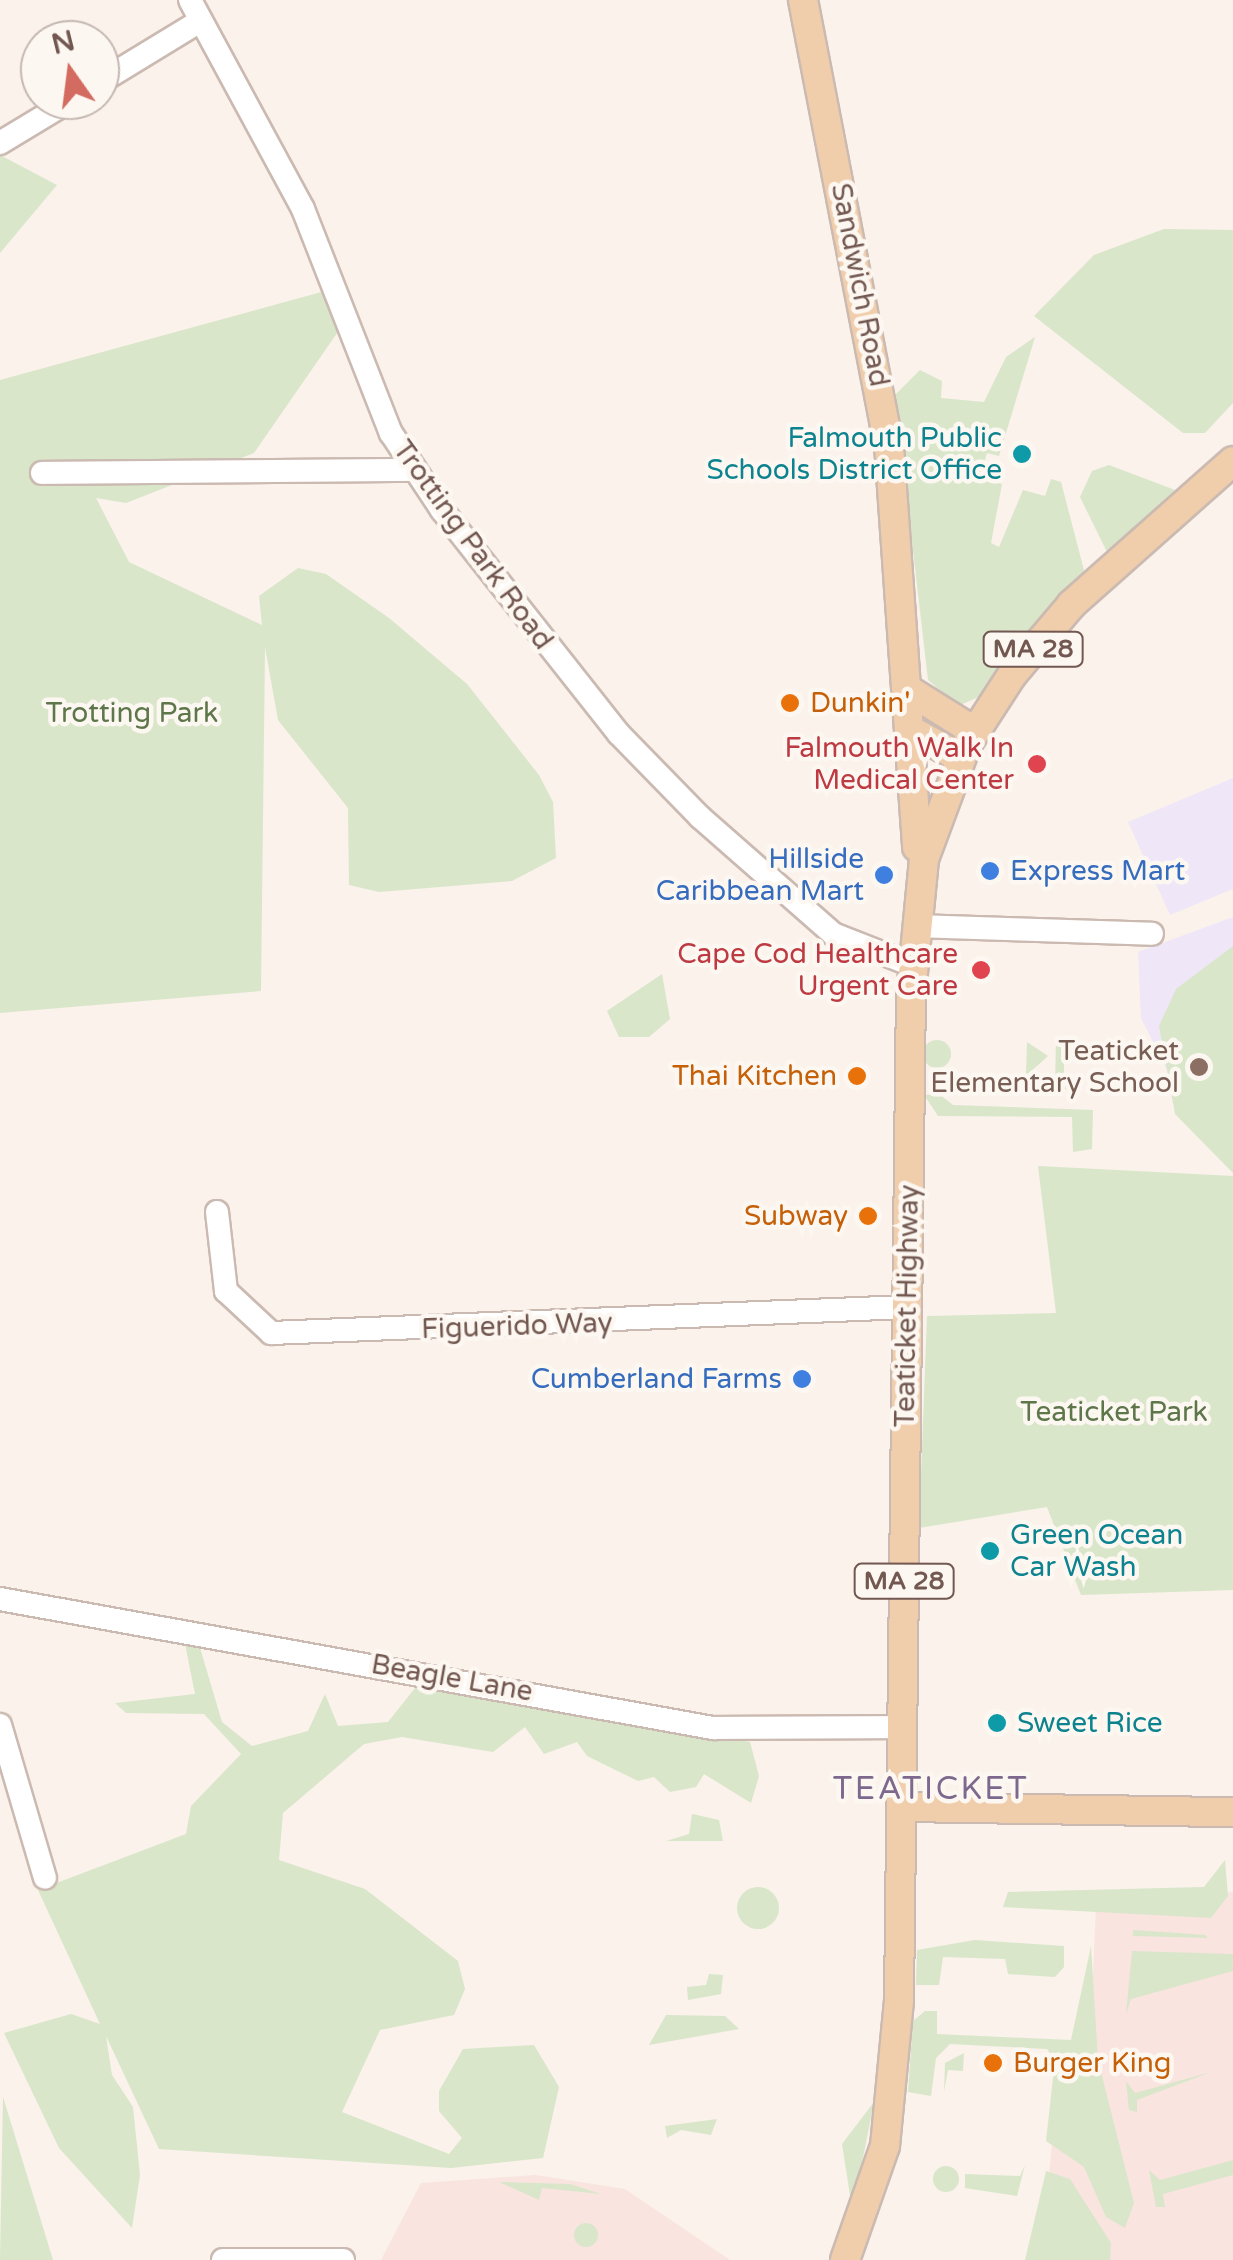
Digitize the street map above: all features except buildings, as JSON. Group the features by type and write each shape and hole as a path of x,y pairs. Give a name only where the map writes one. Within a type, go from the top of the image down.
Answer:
{"main road":[{"name":"Sandwich Road","path":"803,0 872,337 913,693 918,893"},
{"name":"Teaticket Highway","path":"845,2260 889,2124 905,1727 906,1307 912,965 918,893 961,758 974,731 1072,604 1233,461"},
{"path":"913,693 974,731"},
{"path":"912,731 961,758"},
{"path":"903,1807 1233,1812"}],"street":[{"path":"120,67 195,10"},
{"name":"Trotting Park Road","path":"195,10 303,209 376,401 415,470 606,719 700,817 833,934 912,965"},
{"path":"0,144 39,120"},
{"path":"42,473 415,470"},
{"path":"915,926 1152,934"},
{"name":"Figuerido Way","path":"217,1212 226,1291 271,1333 906,1307"},
{"name":"Beagle Lane","path":"0,1599 713,1728 905,1727"},
{"path":"0,1725 45,1878"},
{"path":"224,2260 343,2260"}],"shaded area":[{"path":"1233,778 1233,889 1170,915 1128,822"},
{"name":"Teaticket Elementary School","path":"1233,917 1233,1144 1190,1116 1141,1018 1138,952"},
{"path":"1233,1892 1233,2260 1041,2260 1060,2059 1090,2044 1096,1906"},
{"path":"536,2175 625,2189 730,2260 381,2260 421,2183"}],"green space":[{"path":"0,155 57,185 0,253"},
{"path":"1164,229 1233,230 1233,403 1205,433 1183,433 1034,316 1094,255"},
{"name":"Trotting Park","path":"336,288 344,323 254,453 126,503 96,498 129,562 262,625 259,596 298,568 326,574 389,618 467,684 539,775 553,802 556,858 512,881 379,892 349,885 348,808 278,720 265,647 261,991 0,1013 0,380"},
{"path":"1035,337 999,456 987,453 980,477 1002,484 991,543 999,547 1023,490 1045,496 1051,479 1061,482 1085,574 981,696 958,706 928,680 895,395 920,370 942,381 941,398 984,402 1006,357"},
{"path":"1109,465 1175,490 1107,552 1080,497 1092,471"},
{"name":"Teaticket Elementary School","path":"1233,946 1233,1173 1175,1114 1159,1026 1176,989"},
{"path":"662,974 670,1019 649,1037 619,1037 607,1011"},
{"path":"1064,1036 1064,1081 1073,1090 1055,1088 1056,1039"},
{"path":"937,1040 947,1044 951,1054 947,1064 937,1068 927,1064 923,1054 927,1044"},
{"path":"1027,1042 1048,1056 1017,1084 1026,1073"},
{"path":"939,1094 953,1105 1093,1110 1092,1149 1073,1152 1072,1117 938,1116 924,1095"},
{"name":"Teaticket Park","path":"1038,1166 1233,1176 1233,1590 1081,1595 1047,1507 919,1528 927,1316 1056,1313"},
{"path":"184,1639 198,1641 222,1722 252,1746 308,1731 325,1694 338,1726 388,1722 419,1683 750,1742 759,1776 751,1803 704,1774 696,1787 670,1792 654,1777 638,1781 587,1756 577,1742 544,1754 525,1727 493,1752 402,1737 364,1744 283,1813 279,1860 365,1889 458,1961 465,1989 454,2015 380,2030 342,2112 449,2154 462,2138 439,2111 439,2091 463,2049 534,2045 559,2087 543,2158 451,2168 159,2149 106,2036 112,2075 133,2107 140,2175 132,2228 59,2148 4,2033 71,2014 100,2024 38,1890 186,1834 191,1806 241,1754 204,1714 126,1713 115,1703 195,1694"},
{"path":"692,1814 719,1820 723,1841 666,1841 689,1834"},
{"path":"1225,1860 1228,1896 1211,1918 1003,1907 1008,1892 1204,1887"},
{"path":"758,1887 773,1893 779,1908 773,1923 758,1929 743,1923 737,1908 743,1893"},
{"path":"1133,1930 1206,1935 1207,1938 1133,1936"},
{"path":"975,1940 1064,1946 1064,1967 1055,1977 1008,1974 1005,1959 943,1957 939,1985 916,1985 917,1950"},
{"path":"1091,1946 1098,2060 1134,2203 1125,2228 1106,2217 1084,2167 1046,2141 1055,2060 1047,2049 950,2044 936,2058 931,2096 908,2092 913,2021 925,2011 937,2011 937,2034 1071,2040"},
{"path":"1132,1951 1233,1954 1233,1971 1131,1999 1126,2014"},
{"path":"709,1974 723,1975 721,1994 688,2000 687,1987 706,1985"},
{"path":"666,2015 725,2016 739,2029 649,2045"},
{"path":"964,2053 963,2071 948,2070 944,2092 945,2063"},
{"path":"1211,2072 1137,2100 1137,2112 1129,2110 1126,2081 1135,2093"},
{"path":"3,2097 53,2260 0,2260"},
{"path":"874,2102 859,2178 851,2202 842,2144"},
{"path":"717,2119 711,2135 681,2130 667,2138 665,2126"},
{"path":"1233,2160 1233,2175 1163,2194 1165,2207 1156,2207 1149,2170 1160,2180"},
{"path":"1025,2165 1017,2196 965,2188 965,2174 1020,2176"},
{"path":"946,2166 955,2170 959,2179 955,2188 946,2192 937,2188 933,2179 937,2170"},
{"path":"1046,2171 1070,2179 1111,2243 1110,2260 1025,2260"},
{"path":"499,2182 570,2184 601,2194 542,2188 539,2200"},
{"path":"586,2223 598,2235 586,2247 574,2235"}],"place":[{"name":"Falmouth Public Schools District Office","path":"1022,454"},
{"name":"Dunkin'","path":"790,703"},
{"name":"Falmouth Walk In Medical Center","path":"1037,764"},
{"name":"Express Mart","path":"990,871"},
{"name":"Hillside Caribbean Mart","path":"884,875"},
{"name":"Cape Cod Healthcare Urgent Care","path":"981,970"},
{"name":"Teaticket Elementary School","path":"1199,1067"},
{"name":"Thai Kitchen","path":"857,1076"},
{"name":"Subway","path":"868,1216"},
{"name":"Cumberland Farms","path":"802,1379"},
{"name":"Green Ocean Car Wash","path":"990,1551"},
{"name":"Sweet Rice","path":"997,1723"},
{"name":"Burger King","path":"993,2063"}],"district":[{"name":"TEATICKET","path":"931,1789"}]}
